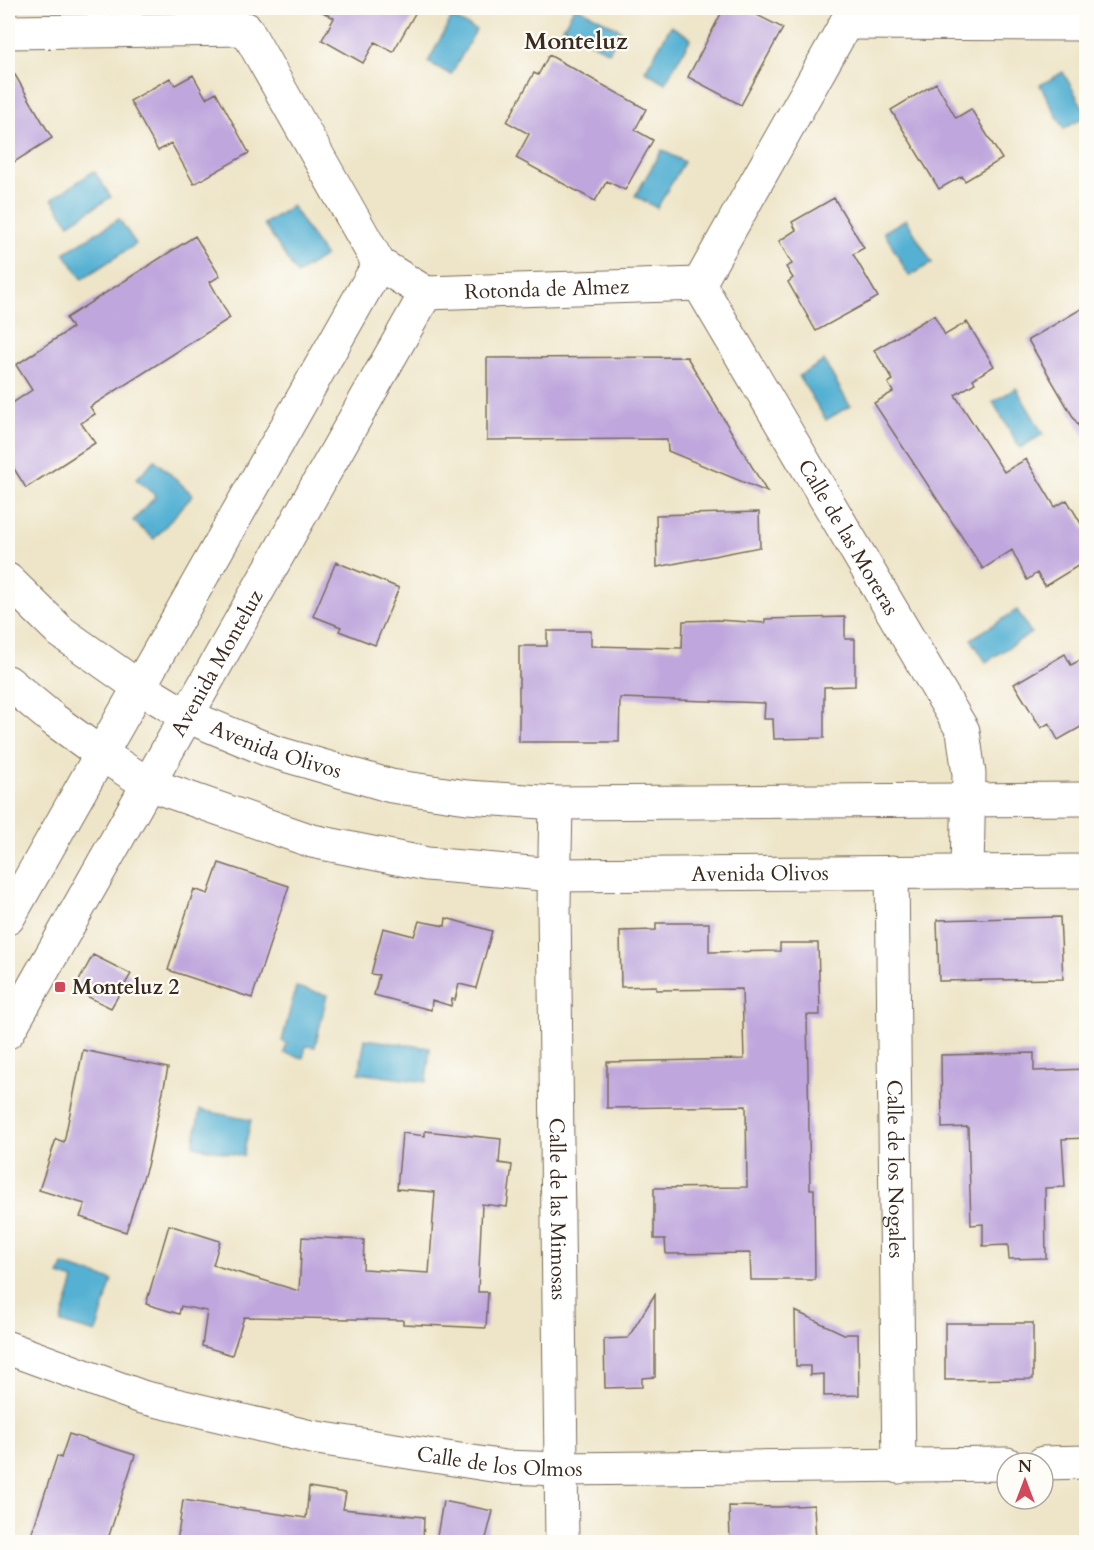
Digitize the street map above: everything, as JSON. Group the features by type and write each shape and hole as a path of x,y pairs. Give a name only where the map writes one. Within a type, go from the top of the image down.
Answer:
{"street":[{"path":"699,284 842,15 1086,24"},
{"path":"8,32 252,18 379,264 426,293"},
{"path":"8,918 379,264"},
{"name":"Rotonda de Almez","path":"426,293 699,284"},
{"name":"Calle de las Moreras","path":"699,284 963,731 969,774 969,801"},
{"name":"Avenida Monteluz","path":"8,1032 426,293"},
{"name":"Avenida Olivos","path":"8,580 61,632 139,687 187,716 271,751 391,786 467,797 556,803 1086,800"},
{"name":"Avenida Olivos","path":"8,682 100,754 148,784 312,841 428,864 554,875 1086,871"},
{"path":"967,872 969,801"},
{"path":"554,875 556,803"},
{"name":"Calle de los Nogales","path":"892,872 899,1467"},
{"name":"Calle de las Mimosas","path":"554,875 562,1542"},
{"name":"Calle de los Olmos","path":"8,1348 142,1397 311,1437 505,1467 561,1469 995,1464"},
{"path":"1055,1463 1086,1462"}],"water":[{"path":"574,8 579,8 621,30 609,52 563,28"},
{"path":"452,17 476,30 451,75 428,62"},
{"path":"671,26 691,38 665,83 645,71"},
{"path":"1063,72 1086,113 1086,116 1064,129 1040,85"},
{"path":"662,150 684,162 657,208 635,196"},
{"path":"94,171 111,197 69,224 52,199"},
{"path":"292,206 325,256 297,274 264,224"},
{"path":"119,219 136,244 82,279 64,253"},
{"path":"906,219 932,263 909,276 884,232"},
{"path":"824,361 850,406 826,420 799,376"},
{"path":"1016,388 1043,434 1020,448 993,402"},
{"path":"155,460 193,495 154,539 133,521 156,496 136,479"},
{"path":"1017,610 1031,633 986,662 971,639"},
{"path":"296,987 327,995 315,1047 306,1046 303,1058 284,1053 287,1043 282,1041"},
{"path":"365,1039 430,1048 426,1082 359,1073"},
{"path":"200,1110 251,1120 243,1156 193,1146"},
{"path":"63,1265 112,1280 96,1333 61,1323 74,1280 59,1275"}],"building":[{"path":"315,8 418,8 393,52 375,42 363,63 322,40 334,18"},
{"path":"724,8 743,8 783,28 741,105 688,77"},
{"path":"549,55 646,109 635,130 653,140 625,190 607,181 595,201 516,158 529,134 507,122 534,73 538,75"},
{"path":"8,63 52,138 8,166"},
{"path":"193,75 206,98 216,92 249,153 194,184 171,143 158,151 130,101 170,78 175,85"},
{"path":"936,83 956,118 971,109 1002,159 965,181 962,176 939,189 891,110"},
{"path":"834,198 864,248 853,254 878,297 816,331 788,282 793,278 786,267 792,264 779,241 796,230 792,222"},
{"path":"195,236 220,276 210,282 230,318 90,407 95,414 81,423 95,443 26,488 8,459 8,406 32,390 16,365 72,328 66,318"},
{"path":"1086,306 1086,439 1028,340"},
{"path":"934,315 945,335 967,322 994,366 973,379 975,383 955,395 1004,472 1026,459 1055,507 1067,500 1086,532 1086,561 1045,586 1037,573 1027,580 1012,550 983,569 874,403 893,392 888,383 893,380 874,350"},
{"path":"687,357 767,492 668,451 667,439 487,440 487,358"},
{"path":"759,512 760,547 657,567 656,515"},
{"path":"336,562 399,588 375,645 339,631 341,627 313,616"},
{"path":"845,617 845,639 855,639 855,686 824,687 824,738 774,739 773,719 764,719 765,703 620,698 619,742 519,742 519,646 547,646 547,631 591,631 591,646 682,648 683,621 717,620 765,623 765,619"},
{"path":"1065,654 1071,665 1086,657 1086,724 1058,740 1049,723 1041,728 1014,684"},
{"path":"219,863 289,886 252,998 168,970 194,889 208,894"},
{"path":"1060,917 1063,979 939,981 937,920"},
{"path":"446,918 492,931 476,988 459,984 451,1006 432,1000 431,1010 374,995 379,975 371,974 383,928 414,936 419,921 445,926"},
{"path":"656,923 709,923 709,952 780,951 780,943 818,943 820,1015 807,1015 810,1189 814,1189 815,1280 751,1280 750,1253 666,1254 665,1239 654,1239 654,1188 747,1187 746,1106 607,1108 607,1062 744,1059 742,989 656,990 656,986 621,987 620,931 656,930"},
{"path":"93,955 131,974 111,1008 74,990"},
{"path":"83,1050 168,1068 147,1166 126,1232 80,1217 85,1204 39,1190 56,1139 64,1142"},
{"path":"1034,1053 1034,1071 1086,1069 1086,1138 1062,1139 1065,1187 1045,1188 1046,1258 1009,1259 1008,1245 983,1246 983,1224 971,1225 968,1127 942,1128 941,1055"},
{"path":"425,1131 501,1139 499,1163 512,1165 507,1207 482,1204 478,1292 488,1292 486,1328 403,1324 403,1320 244,1317 232,1355 202,1346 207,1311 181,1306 179,1314 146,1304 169,1225 220,1241 213,1265 299,1291 302,1237 364,1240 363,1269 429,1273 435,1192 397,1189 402,1133 425,1136"},
{"path":"655,1294 655,1377 642,1378 642,1387 605,1388 604,1339 628,1338"},
{"path":"795,1311 844,1334 858,1334 859,1395 824,1396 824,1374 810,1375 810,1366 796,1366"},
{"path":"945,1323 1033,1323 1033,1379 945,1380"},
{"path":"69,1434 135,1455 107,1542 29,1542 57,1456 61,1458"},
{"path":"309,1487 346,1493 343,1509 424,1517 423,1542 177,1542 183,1500 306,1518"},
{"path":"443,1501 493,1511 485,1542 436,1542"},
{"path":"814,1505 816,1542 730,1542 729,1506"}],"place":[{"name":"Monteluz 2","path":"60,987"}],"district":[{"name":"Monteluz","path":"576,41"}]}
